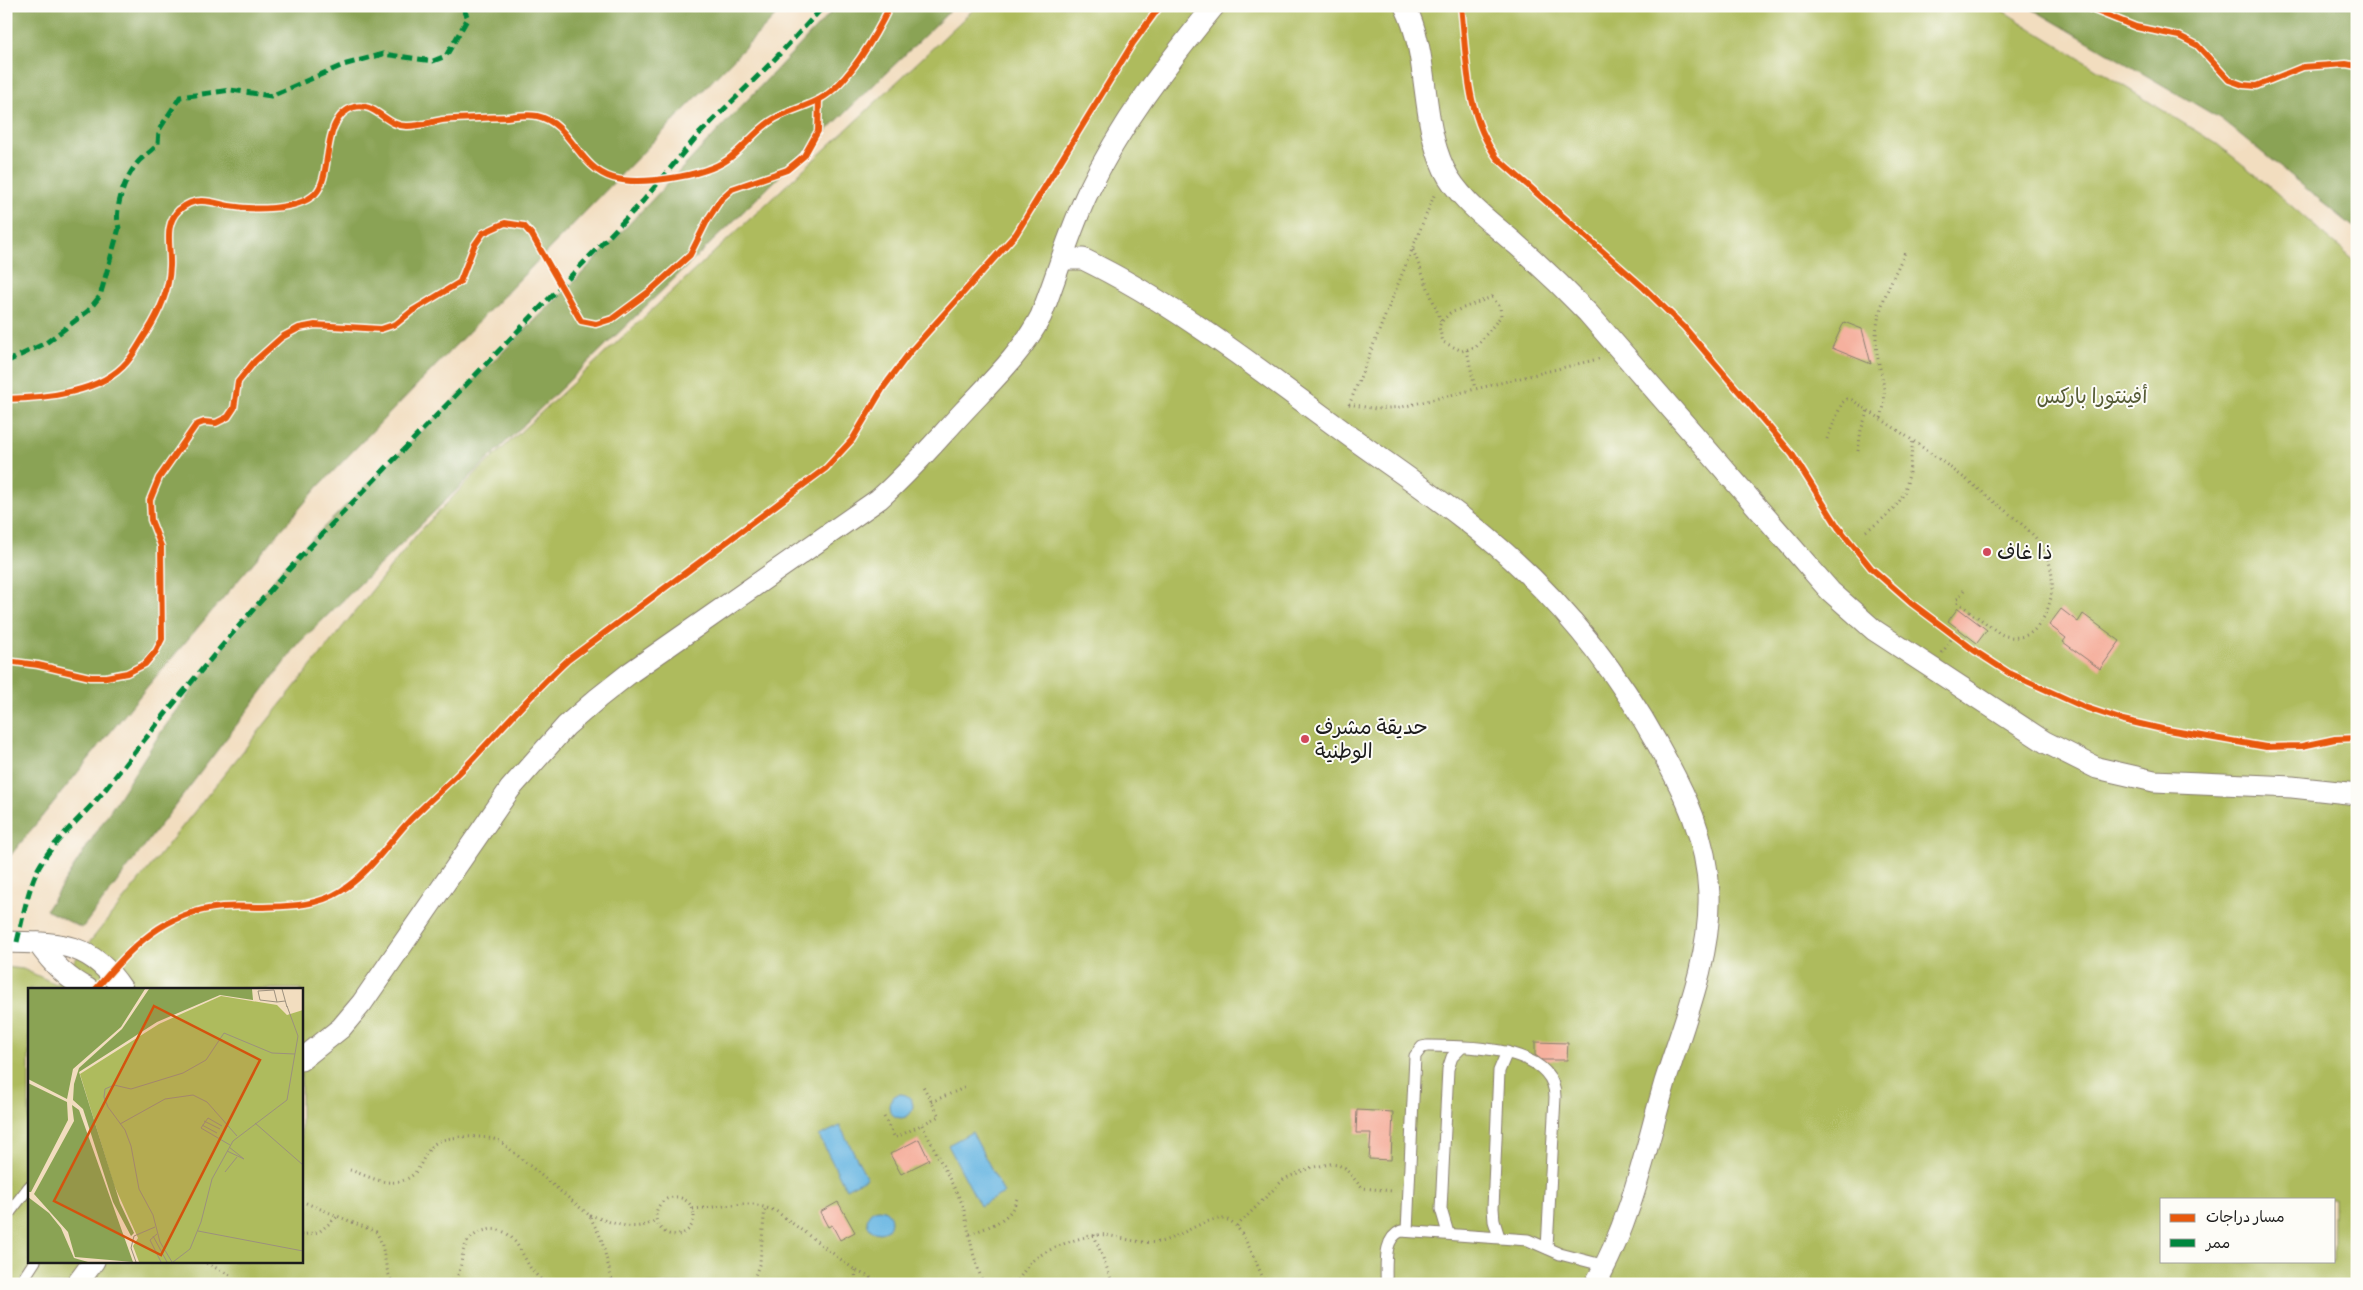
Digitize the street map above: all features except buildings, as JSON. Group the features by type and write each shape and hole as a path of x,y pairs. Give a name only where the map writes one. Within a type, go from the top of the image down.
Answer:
{"street":[{"path":"302,1059 341,1028 362,1003 486,823 537,756 598,698 631,672 851,521 892,488 1023,345 1041,316 1088,193 1124,125 1169,61 1214,6"},
{"path":"1404,6 1414,32 1434,139 1444,169 1454,186 1467,201 1568,292 1844,605 1874,630 2062,752 2116,774 2154,781 2282,786 2357,794"},
{"path":"1062,259 1083,259 1194,323 1483,534 1555,601 1611,670 1644,719 1681,786 1693,812 1707,867 1709,896 1704,952 1628,1208 1600,1275"},
{"path":"6,942 68,946 93,957 111,972 121,988"},
{"path":"38,943 55,964 86,988"},
{"path":"77,1284 93,1262"}],"lane":[{"path":"1407,1231 1416,1056 1422,1048 1427,1046 1507,1052 1528,1060 1544,1071 1550,1076 1555,1090 1547,1248"},
{"path":"1448,1233 1441,1209 1448,1069 1452,1057 1461,1048"},
{"path":"1499,1237 1494,1221 1493,1208 1499,1071 1507,1052"},
{"path":"6,1217 28,1188"},
{"path":"1386,1284 1389,1243 1396,1233 1407,1231 1528,1240 1576,1259 1600,1275"},
{"path":"20,1284 34,1262"}],"path":[{"path":"1340,429 1444,169"},
{"path":"1413,250 1441,322 1439,332 1443,342 1454,348 1467,350 1476,347 1501,316 1501,310 1494,298 1489,297 1450,313 1441,322"},
{"path":"1880,418 1886,394 1876,342 1878,324 1882,306 1905,252"},
{"path":"1467,350 1475,389"},
{"path":"1349,404 1389,409 1622,353"},
{"path":"1827,439 1844,400 1852,400 1913,439 1974,486 2033,535 2049,560 2052,580 2051,600 2043,618 2028,635 2014,638 2006,637 1969,613 1956,601 1964,590"},
{"path":"1858,451 1861,430 1868,410"},
{"path":"1866,531 1890,515 1903,497 1913,439"},
{"path":"1932,668 1958,629"},
{"path":"1946,630 1961,641"},
{"path":"884,1117 895,1138 939,1116 923,1086"},
{"path":"932,1102 964,1088"},
{"path":"922,1125 963,1205 983,1284"},
{"path":"350,1170 388,1183 396,1182 411,1176 423,1162 430,1148 439,1141 484,1136 507,1144 589,1215 601,1238 613,1284"},
{"path":"1237,1226 1284,1179 1320,1165 1330,1164 1346,1168 1362,1188 1409,1192"},
{"path":"670,1197 683,1198 693,1209 695,1217 693,1225 688,1231 681,1235 673,1236 665,1233 656,1220 658,1206 670,1197"},
{"path":"970,1234 1005,1218 1011,1213 1017,1198"},
{"path":"306,1203 337,1217 371,1228 376,1232 382,1246 386,1270 394,1284"},
{"path":"693,1209 743,1204 765,1207 785,1217 855,1270 884,1284"},
{"path":"752,1284 760,1262 765,1207"},
{"path":"589,1215 636,1227 650,1224 656,1220"},
{"path":"302,1235 319,1232 337,1217"},
{"path":"1016,1284 1027,1266 1038,1257 1085,1236 1094,1235 1159,1242 1217,1218 1228,1220 1237,1226 1266,1284"},
{"path":"453,1284 459,1275 464,1248 468,1241 474,1235 490,1229 498,1230 512,1238 531,1269 546,1284"},
{"path":"1094,1235 1113,1284"},
{"path":"204,1262 230,1275"},
{"path":"855,1270 856,1284"}],"green space":[{"path":"6,6 785,6 318,487 147,687 6,861"},
{"path":"837,6 955,6 299,643 82,928 46,910 161,732 283,567 567,289"},
{"name":"حديقة مشرف الوطنية","path":"977,6 1995,6 2217,144 2257,176 2357,263 2357,1284 6,1284 6,967 23,969 56,984 418,533 477,472"},
{"path":"2027,6 2357,6 2357,230 2221,119"}],"water":[{"path":"901,1094 909,1098 913,1106 909,1114 901,1118 893,1114 889,1106 893,1098"},
{"path":"840,1126 867,1178 846,1189 819,1136"},
{"path":"972,1132 1004,1193 980,1206 948,1145"},
{"path":"879,1209 887,1213 891,1221 887,1229 879,1233 871,1229 867,1221 871,1213"}],"marked path":[{"path":"6,362 46,343 88,311 100,296 119,228 119,202 126,182 130,173 141,159 158,144 159,130 180,97 231,90 271,96 343,65 383,54 433,61 446,56 468,18 462,6"},
{"path":"17,942 31,887 38,869 45,858 60,838 96,801 227,640 305,552 643,201 698,135 772,62 824,6"}],"cycle path":[{"path":"6,399 71,392 103,381 116,372 135,351 160,308 168,284 170,266 169,229 174,216 179,210 197,201 238,207 274,208 297,204 307,200 321,186 331,135 336,123 343,113 354,107 368,108 401,126 450,119 537,116 549,120 558,127 591,165 601,173 613,178 639,181 688,175 717,166 733,156 759,130 771,121 814,102 830,92 851,71 877,31 890,6"},
{"path":"97,988 123,959 150,934 182,916 201,910 222,907 264,907 303,904 332,896 351,884 370,867 411,819 464,768 530,697 568,660 826,468 852,440 883,388 910,352 1016,234 1133,43 1160,6"},
{"path":"1461,6 1469,85 1473,104 1479,123 1497,158 1644,288 1684,327 1792,454 1838,527 1871,568 1911,603 1975,651 2009,673 2084,707 2123,720 2162,729 2266,747 2302,746 2335,739 2357,738"},
{"path":"2084,6 2136,27 2179,36 2197,45 2229,80 2243,85 2256,86 2303,67 2346,64 2357,66"},
{"path":"6,661 38,665 90,677 106,677 127,673 145,664 156,651 162,639 161,546 151,520 150,500 159,478 196,425 204,422 216,423 228,417 234,408 238,382 255,361 282,337 299,328 315,325 381,329 396,324 412,311 460,282 474,246 483,233 505,223 524,226 532,235 581,321 596,324 612,319 650,291 690,255 708,219 721,199 732,189 787,170 804,156 818,131 819,100"}],"place":[{"name":"ذا غاف","path":"1987,552"},
{"name":"حديقة مشرف الوطنية","path":"1305,739"}],"park label":[{"name":"أفينتورا باركس","path":"2092,396"}]}
